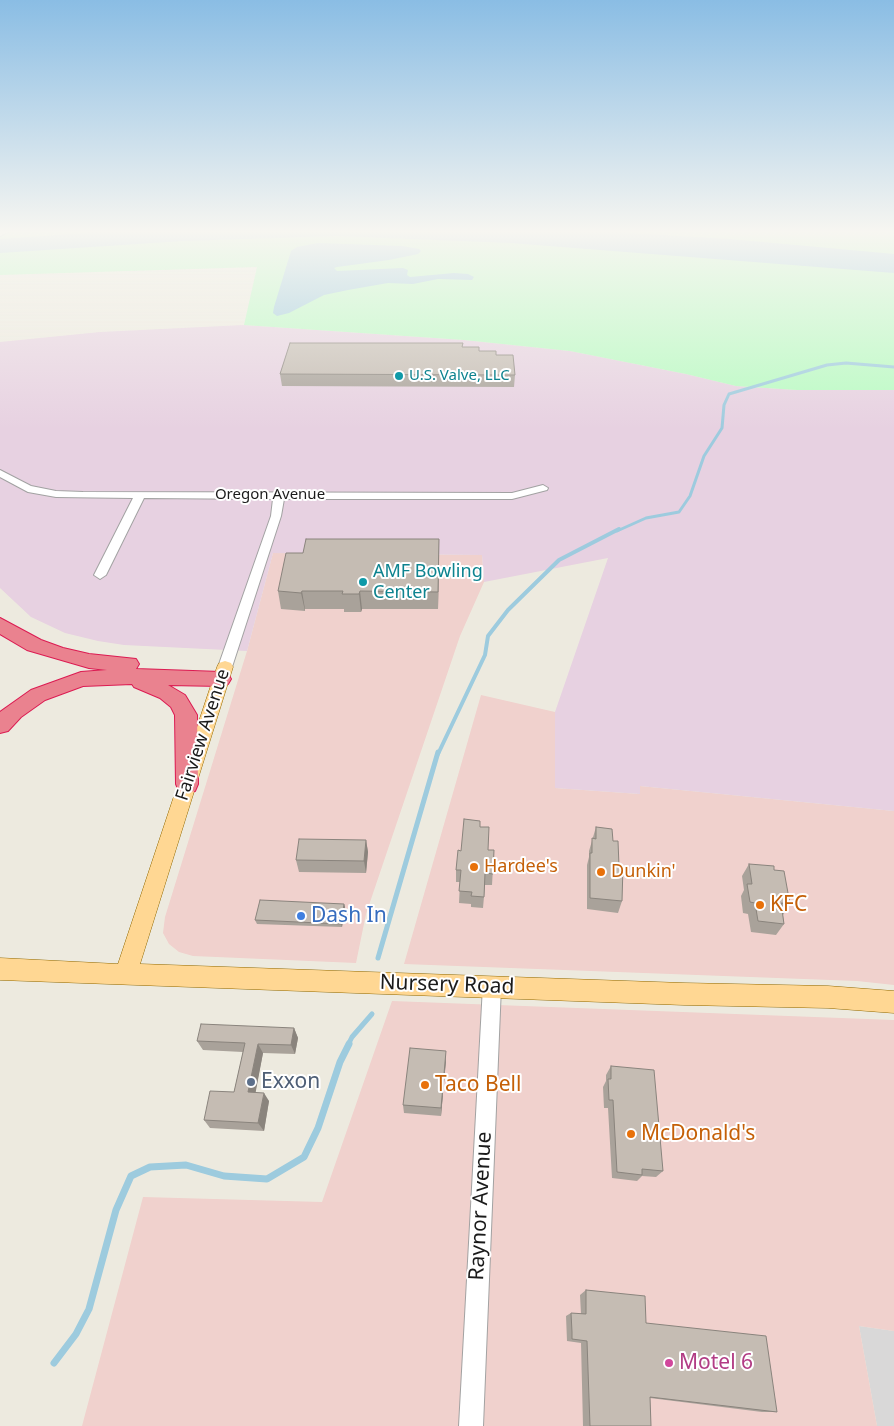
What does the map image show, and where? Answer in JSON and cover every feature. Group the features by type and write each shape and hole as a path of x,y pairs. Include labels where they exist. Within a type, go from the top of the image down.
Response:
{"highway":[{"path":"0,625 34,645 89,661 223,673"},
{"path":"0,725 14,711 38,695 81,679 223,673"},
{"path":"119,676 152,686 178,701 186,715 188,731 187,784"}],"main road":[{"name":"Fairview Avenue","path":"125,975 223,673"},
{"name":"Nursery Road","path":"0,969 715,995 828,996 894,1002"}],"street":[{"name":"Oregon Avenue","path":"0,473 28,489 56,494 512,496 543,488"},
{"path":"100,575 140,495"},
{"name":"Fairview Avenue","path":"223,673 276,516 278,495"},
{"name":"Raynor Avenue","path":"471,1426 492,986"}],"shaded area":[{"path":"244,325 464,340 570,351 736,386 797,390 894,390 894,811 640,786 640,794 555,788 555,712 608,558 484,582 482,555 273,553 247,651 124,645 98,641 65,633 31,617 0,588 0,342 100,332"},
{"path":"273,553 482,555 484,582 460,636 366,914 356,963 193,956 179,952 169,944 163,933 165,917 247,651"},
{"path":"481,695 555,712 555,788 640,794 640,786 894,811 894,985 857,981 404,964"},
{"path":"392,1001 894,1020 894,1331 859,1326 877,1426 82,1426 143,1197 322,1202"},
{"path":"859,1326 894,1331 894,1426 877,1426"}],"green space":[{"path":"250,297 894,297 894,390 797,390 736,386 570,351 464,340 244,325"}],"water":[{"path":"277,297 321,297 289,313 277,316 273,313"}],"building":[{"path":"290,343 463,343 462,347 479,347 479,351 496,351 496,355 513,355 515,375 280,374"},
{"name":"AMF Bowling Center","path":"306,539 439,539 438,592 360,591 359,594 342,594 343,591 302,591 301,593 278,591 286,553 303,553"},
{"name":"Hardee's","path":"464,819 480,821 480,827 489,827 488,850 494,850 493,874 485,873 484,897 471,896 472,892 459,891 461,870 456,870 458,850 461,851"},
{"name":"Dunkin'","path":"596,827 612,829 613,841 618,841 619,866 623,866 622,901 590,898 590,853 592,853 592,838 596,839"},
{"path":"299,839 366,840 364,861 296,860"},
{"path":"749,864 774,866 774,870 784,871 790,904 781,903 784,924 758,921 755,903 750,902 747,884 752,884"},
{"name":"Dash In","path":"260,900 344,904 341,924 255,920"},
{"path":"201,1024 294,1028 291,1045 258,1044 248,1092 264,1093 258,1123 204,1120 210,1091 234,1092 245,1043 197,1041"},
{"name":"Taco Bell","path":"410,1048 446,1051 441,1108 403,1105"},
{"name":"McDonald's","path":"611,1066 654,1070 663,1171 642,1169 642,1175 617,1172 613,1100 609,1100 608,1079 611,1079"},
{"name":"Motel 6","path":"586,1290 645,1296 646,1323 766,1336 777,1412 650,1397 651,1426 590,1426 587,1341 572,1339 571,1313 586,1314"}],"waterway":[{"path":"617,531 646,518 679,512 690,496 704,456 722,428 724,405 729,394 827,365 846,363 894,367"},
{"path":"438,754 485,655 488,636 508,610 559,560 619,529"},
{"path":"378,958 438,752"},
{"path":"348,1045 352,1037 372,1014"},
{"path":"54,1363 76,1334 89,1309 116,1210 131,1176 150,1167 186,1165 224,1176 267,1179 304,1157 318,1128 340,1062 349,1044"}],"place":[{"name":"U.S. Valve, LLC","path":"399,376"},
{"name":"AMF Bowling Center","path":"363,582"},
{"name":"Hardee's","path":"474,867"},
{"name":"Dunkin'","path":"601,872"},
{"name":"KFC","path":"760,905"},
{"name":"Dash In","path":"301,916"},
{"name":"Exxon","path":"251,1082"},
{"name":"Taco Bell","path":"425,1085"},
{"name":"McDonald's","path":"631,1134"},
{"name":"Motel 6","path":"669,1363"}]}
